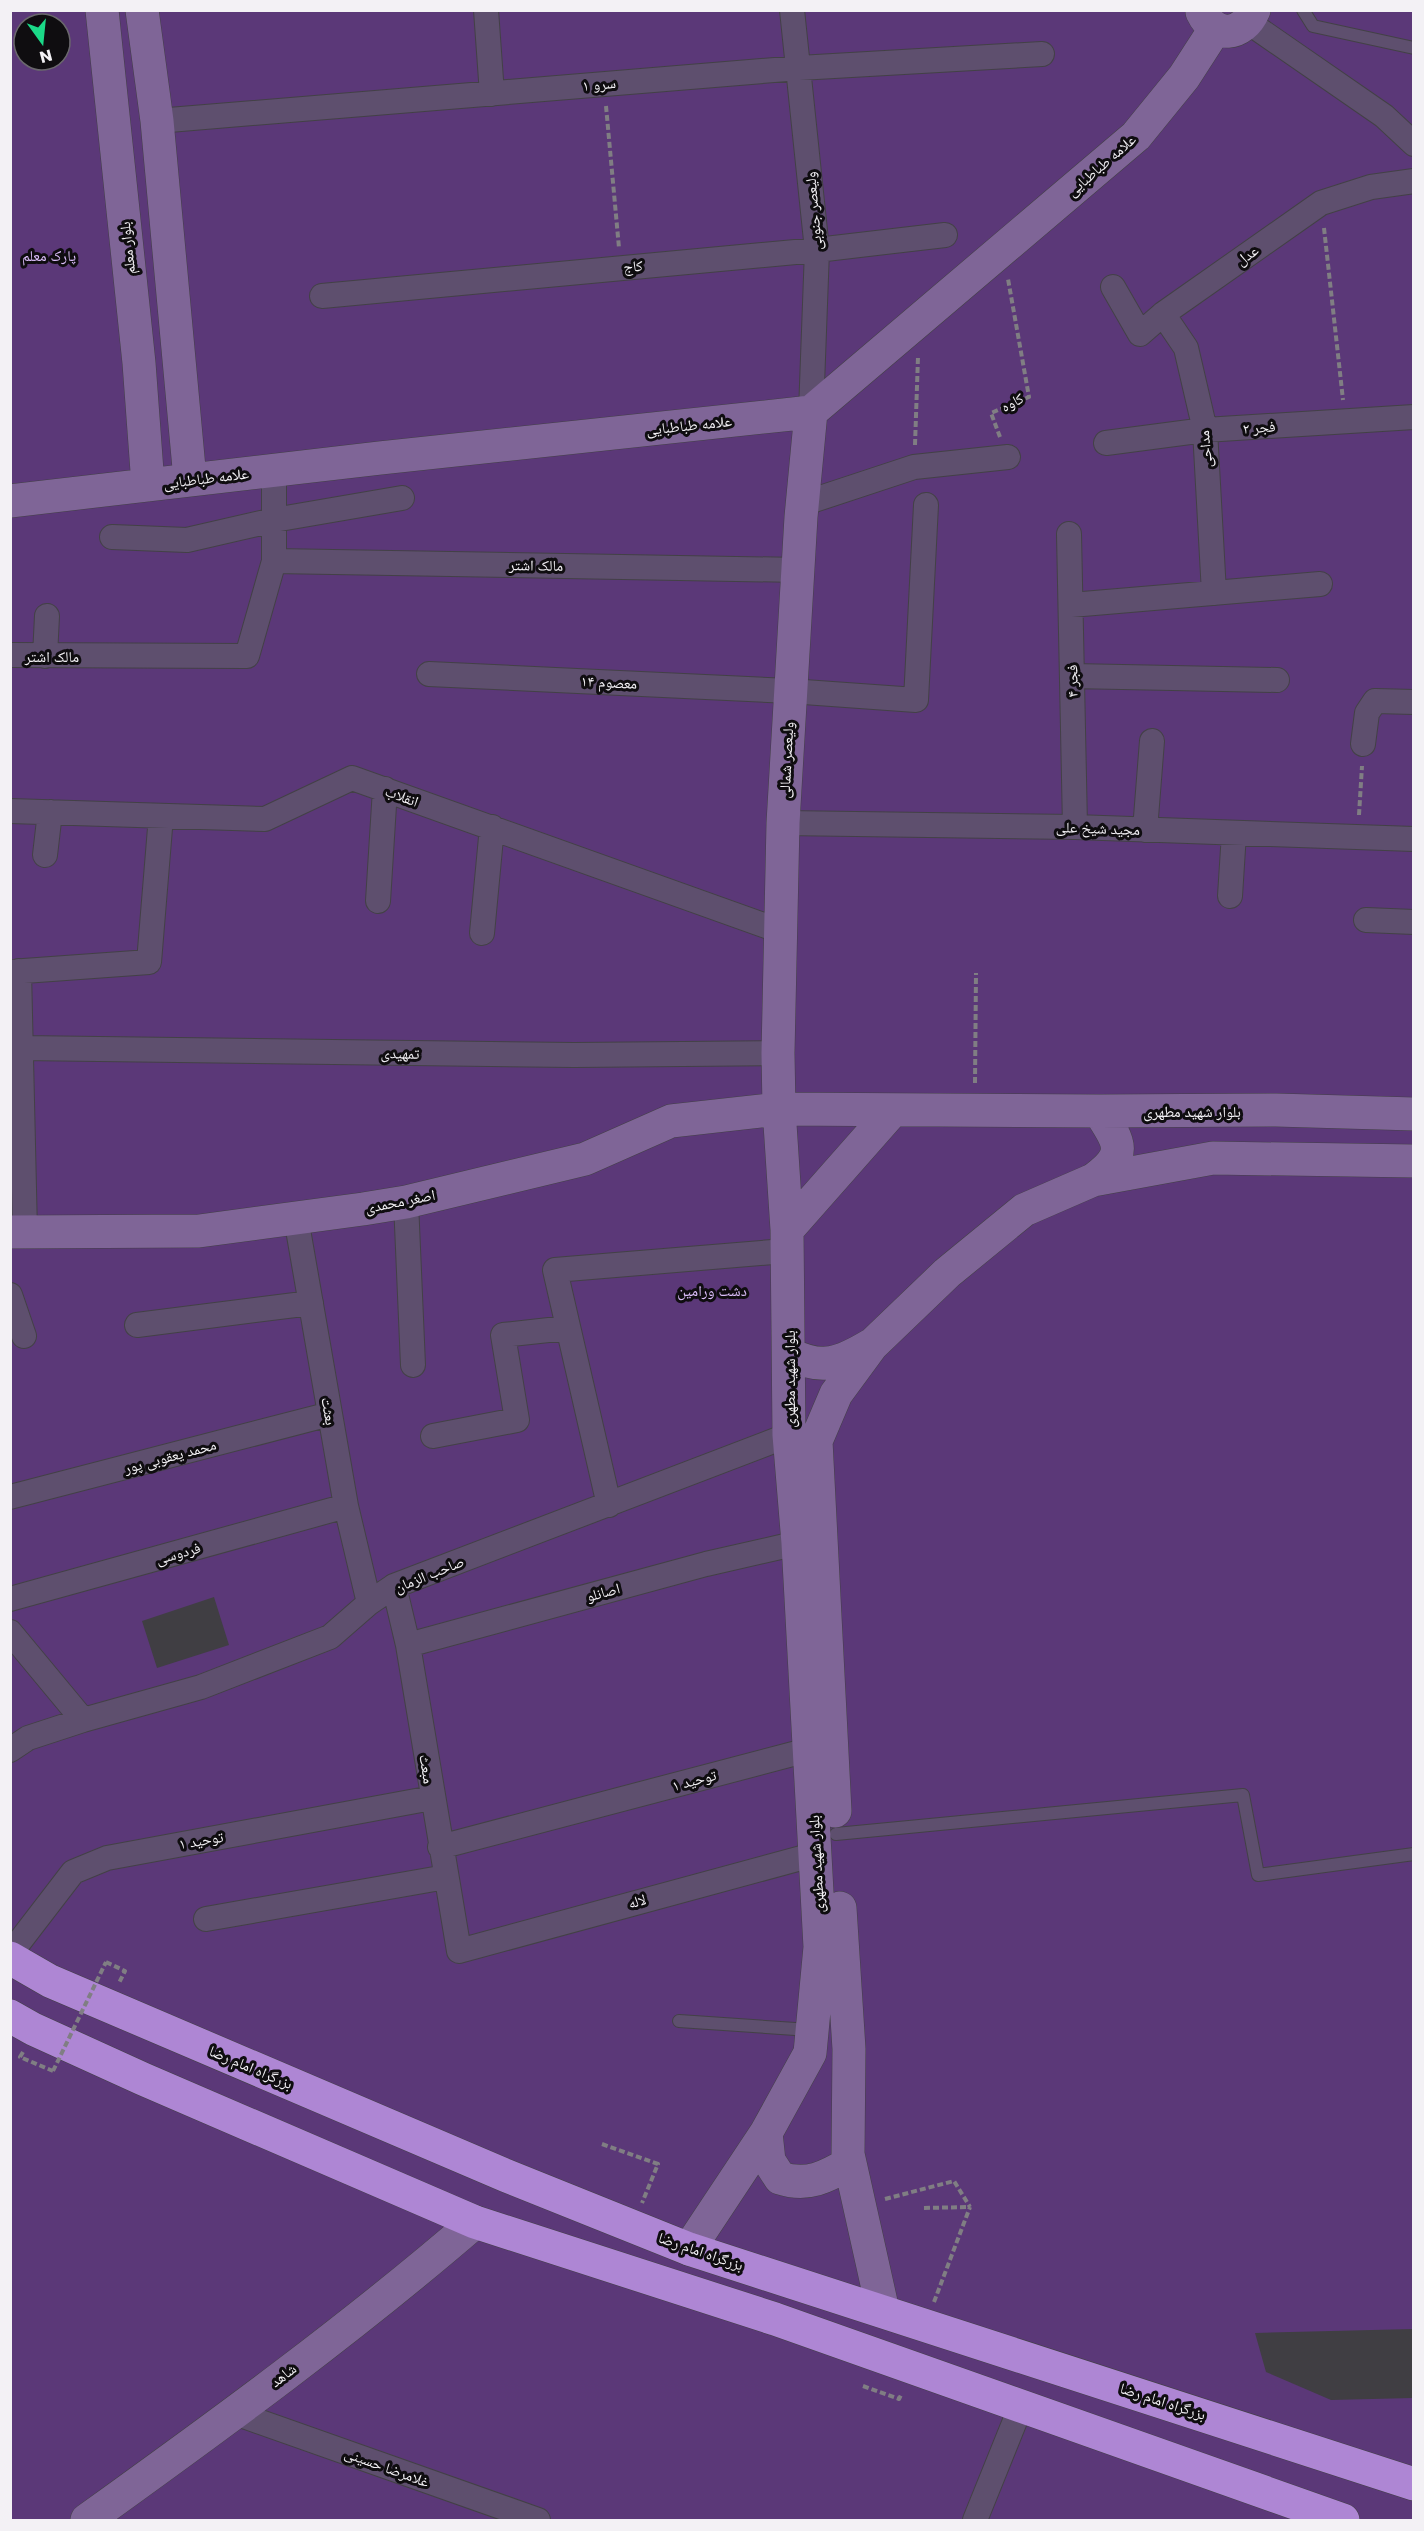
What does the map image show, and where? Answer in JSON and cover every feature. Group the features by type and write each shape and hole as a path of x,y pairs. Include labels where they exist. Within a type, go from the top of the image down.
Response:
{"highway":[{"name":"بزرگراه امام رضا","path":"10,1956 50,1981 496,2172 689,2249 1413,2484"},
{"path":"10,2016 33,2029 143,2079 475,2223 775,2319 1343,2520"}],"main road":[{"name":"بلوار معلم","path":"102,10 139,363 148,485"},
{"path":"142,10 157,121 190,479"},
{"path":"1208,20 1227,31 1239,29 1251,16"},
{"name":"علامه طباطبایی","path":"10,501 190,479 811,412 1136,136 1184,77 1208,20"},
{"path":"114,124 157,121"},
{"name":"ولیعصر شمالی","path":"779,1109 783,823 802,504 811,412"},
{"name":"بلوار شهید مطهری","path":"883,2311 848,2154 849,2049 826,1844 808,1750 798,1543 789,1435 790,1354 779,1109 1276,1110 1413,1114"},
{"name":"اصغر محمدی","path":"18,1232 200,1231 406,1202 585,1159 671,1120 779,1109"},
{"path":"786,1241 892,1111"},
{"path":"1093,1180 1112,1166 1118,1151 1116,1140 1099,1111"},
{"path":"1151,1168 1140,1161 1128,1140 1129,1127 1138,1119 1154,1111"},
{"name":"بلوار شهید مطهری","path":"689,2249 766,2133 810,2053 820,1947 826,1844 816,1442 836,1394 872,1345 947,1273 1024,1210 1093,1180 1151,1168 1238,1156 1413,1161"},
{"path":"790,1354 806,1363 820,1364 850,1358 872,1345"},
{"path":"766,2133 769,2160 773,2170 780,2178 803,2183 822,2179 850,2163"},
{"name":"شاهد","path":"87,2520 235,2413 475,2223"}],"street":[{"path":"486,10 492,94"},
{"name":"ولیعصر جنوبی","path":"792,10 818,250 811,412"},
{"path":"1251,16 1384,116 1413,144"},
{"name":"سرو ۱","path":"157,121 799,68 1042,54"},
{"name":"عدل","path":"1113,287 1140,334 1163,314 1321,203 1371,188 1413,180"},
{"name":"کاج","path":"322,296 818,250 945,235"},
{"name":"مداحی","path":"1163,314 1186,348 1205,430 1214,593"},
{"name":"فجر ۲","path":"1106,443 1205,430 1413,417"},
{"path":"802,504 914,467 1008,457"},
{"name":"مالک اشتر","path":"10,656 247,656 274,561 274,470"},
{"path":"112,537 187,540 274,520 402,498"},
{"name":"۱۴ معصوم","path":"429,674 790,691 916,700 926,505"},
{"name":"فجر ۴","path":"1069,534 1075,827"},
{"name":"مالک اشتر","path":"274,561 799,570"},
{"path":"1071,605 1320,584"},
{"path":"45,656 47,616"},
{"path":"1072,676 1277,680"},
{"path":"1363,744 1367,713 1375,700 1413,702"},
{"path":"1145,830 1152,741"},
{"name":"انقلاب","path":"10,811 265,819 351,778 783,932"},
{"path":"378,901 385,789"},
{"path":"45,855 50,812"},
{"path":"18,1232 21,1048 15,972 149,962 161,816"},
{"name":"مجید شیخ علی","path":"783,823 1075,827 1413,839"},
{"path":"482,933 492,827"},
{"path":"1230,896 1234,833"},
{"path":"1366,920 1413,922"},
{"name":"تمهیدی","path":"21,1048 573,1055 778,1053"},
{"path":"406,1202 413,1365"},
{"name":"بعثت","path":"296,1218 346,1506 369,1603"},
{"path":"609,1505 555,1270 786,1241"},
{"path":"10,1295 24,1335"},
{"path":"137,1325 311,1303"},
{"path":"433,1436 517,1420 502,1335 567,1328"},
{"name":"محمد یعقوبی پور","path":"10,1497 330,1414"},
{"name":"صاحب الزمان","path":"10,1750 28,1738 201,1687 330,1637 369,1603 394,1587 789,1435"},
{"name":"فردوسی","path":"10,1599 346,1506"},
{"name":"اصانلو","path":"408,1645 706,1564 798,1543"},
{"name":"مبعث","path":"394,1587 408,1645 459,1951"},
{"path":"10,1632 83,1720"},
{"name":"توحید ۱","path":"440,1847 808,1750"},
{"name":"توحید ۱","path":"10,1956 73,1872 107,1858 432,1798"},
{"name":"لاله","path":"459,1951 826,1844"},
{"path":"206,1919 446,1877"},
{"path":"975,2520 1021,2406"},
{"name":"غلامرضا حسینی","path":"235,2413 538,2520"}],"lane":[{"path":"1303,10 1313,26 1413,48"},
{"path":"826,1844 1243,1795 1258,1875 1413,1854"},
{"path":"680,2021 813,2030"}],"path":[{"path":"604,84 621,267"},
{"path":"1321,203 1345,421"},
{"name":"کاوه","path":"1003,249 1029,397 991,413 1008,457"},
{"path":"914,467 919,319"},
{"path":"1358,837 1363,744"},
{"path":"975,1109 976,973"},
{"path":"20,2057 53,2071 106,1962 125,1971"},
{"path":"603,2144 658,2164 633,2226"},
{"path":"860,2205 954,2181 970,2207"},
{"path":"924,2208 970,2207"},
{"path":"926,2325 970,2207"},
{"path":"863,2386 899,2399"}],"green space":[{"name":"دشت ورامین","path":"11,11 1413,11 1413,2520 11,2520"}],"building":[{"path":"214,1597 229,1645 157,1668 142,1621"},
{"path":"1413,2329 1413,2398 1331,2400 1266,2372 1255,2333"}],"park label":[{"name":"پارک معلم","path":"49,255"}]}
